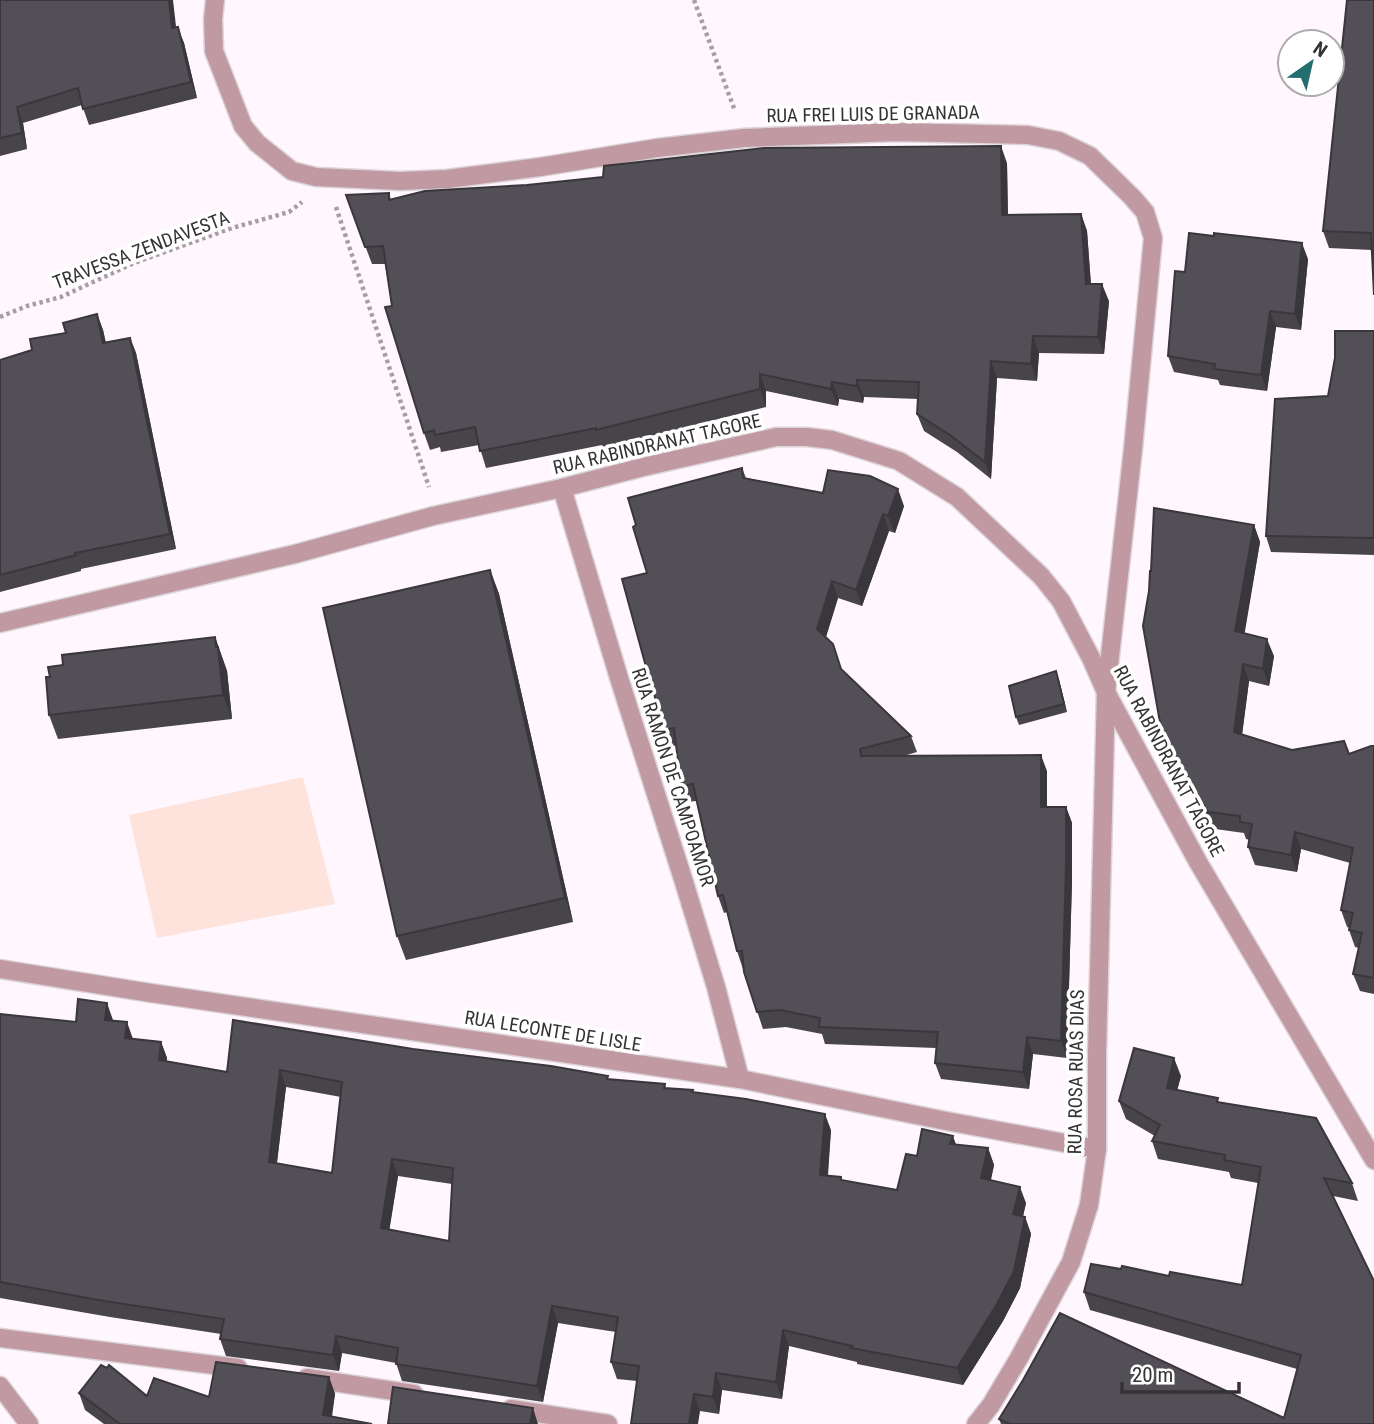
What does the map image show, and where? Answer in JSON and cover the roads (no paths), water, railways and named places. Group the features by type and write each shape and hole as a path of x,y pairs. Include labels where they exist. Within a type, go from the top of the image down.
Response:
{"street":[{"name":"RUA FREI LUIS DE GRANADA","path":"215,0 214,51 243,126 257,144 279,162 292,171 316,177 400,181 447,179 744,138 896,132 1039,136 1059,141 1090,156 1144,212 1153,238 1135,435 1106,692"},
{"name":"RUA RABINDRANAT TAGORE","path":"0,623 295,554 439,515 776,437 807,436 832,440 899,461 957,497 1041,576 1061,601 1106,692 1198,862 1374,1160"},
{"name":"RUA RAMON DE CAMPOAMOR","path":"562,488 716,986 740,1079"},
{"name":"RUA ROSA RUAS DIAS","path":"976,1424 1019,1359 1071,1262 1089,1205 1097,1149 1106,692"},
{"name":"RUA LECONTE DE LISLE","path":"0,969 740,1079 1097,1149"},
{"path":"0,1338 248,1370"},
{"path":"288,1375 435,1398"},
{"path":"0,1386 29,1424"},
{"path":"489,1406 608,1424"}]}
